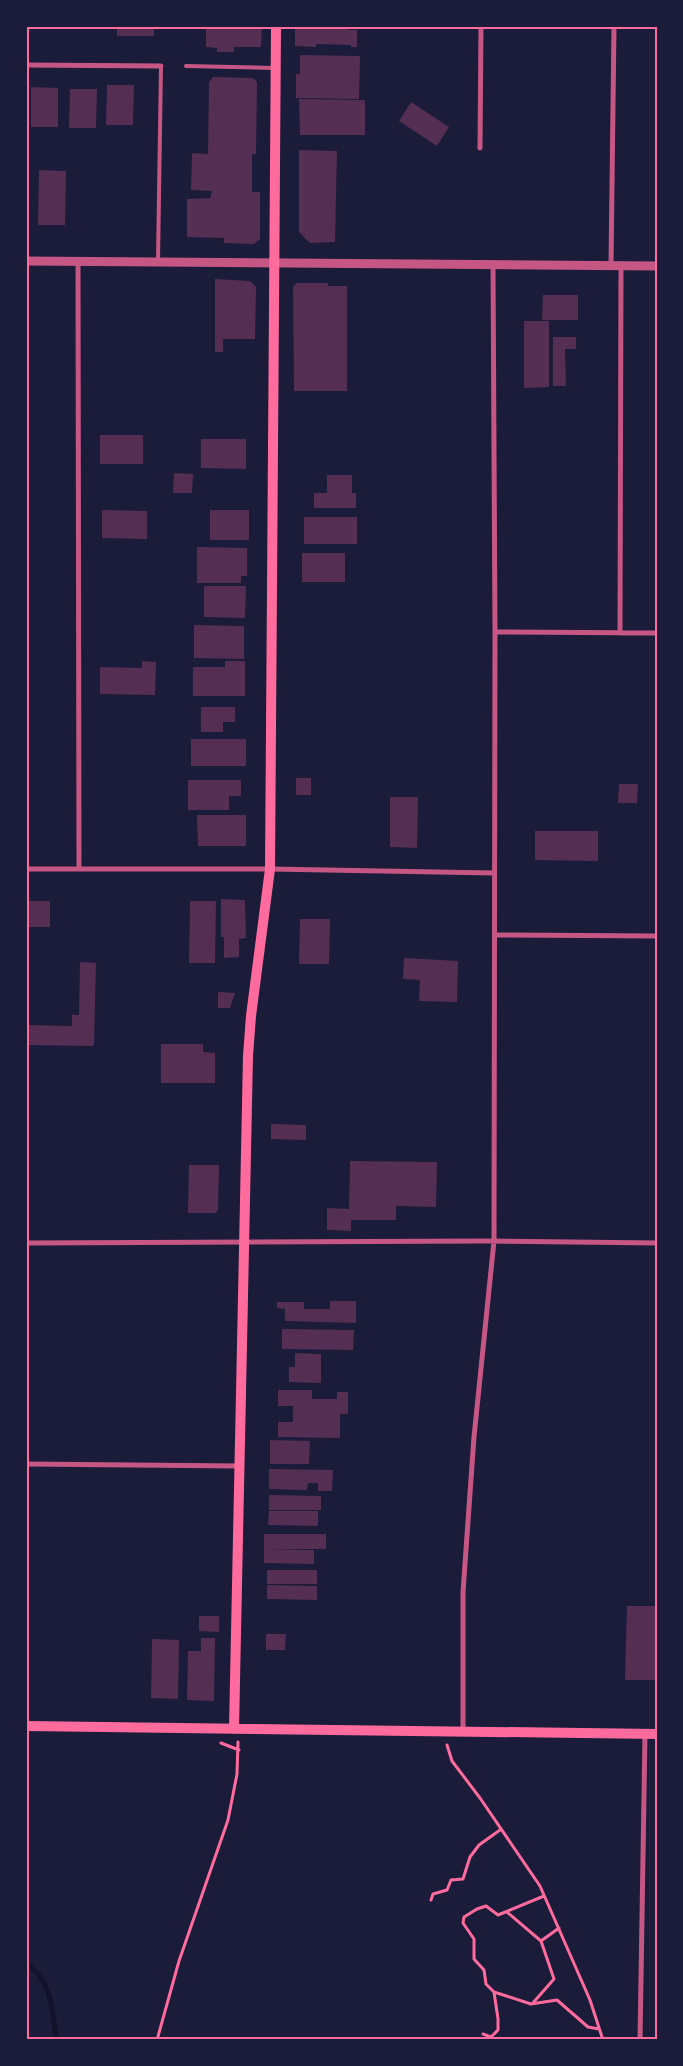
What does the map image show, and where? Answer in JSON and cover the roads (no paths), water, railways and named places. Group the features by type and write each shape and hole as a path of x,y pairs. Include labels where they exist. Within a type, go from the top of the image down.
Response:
{"main road":[{"path":"235,1729 250,1016 270,869 276,26"},
{"path":"26,1726 657,1734"}],"street":[{"path":"480,148 482,26"},
{"path":"611,266 614,26"},
{"path":"26,65 161,66"},
{"path":"26,261 657,266"},
{"path":"78,261 79,868"},
{"path":"463,1731 464,1592 474,1437 494,1241 493,873 495,632 493,264"},
{"path":"620,633 622,266"},
{"path":"495,632 657,633"},
{"path":"26,869 270,869 493,873"},
{"path":"494,935 657,936"},
{"path":"26,1243 657,1242"},
{"path":"26,1464 240,1466"},
{"path":"640,2040 646,1734"}],"lane":[{"path":"158,263 161,66"},
{"path":"186,66 275,68"}],"waterway":[{"path":"26,1963 41,1978 50,1997 56,2040"}]}
